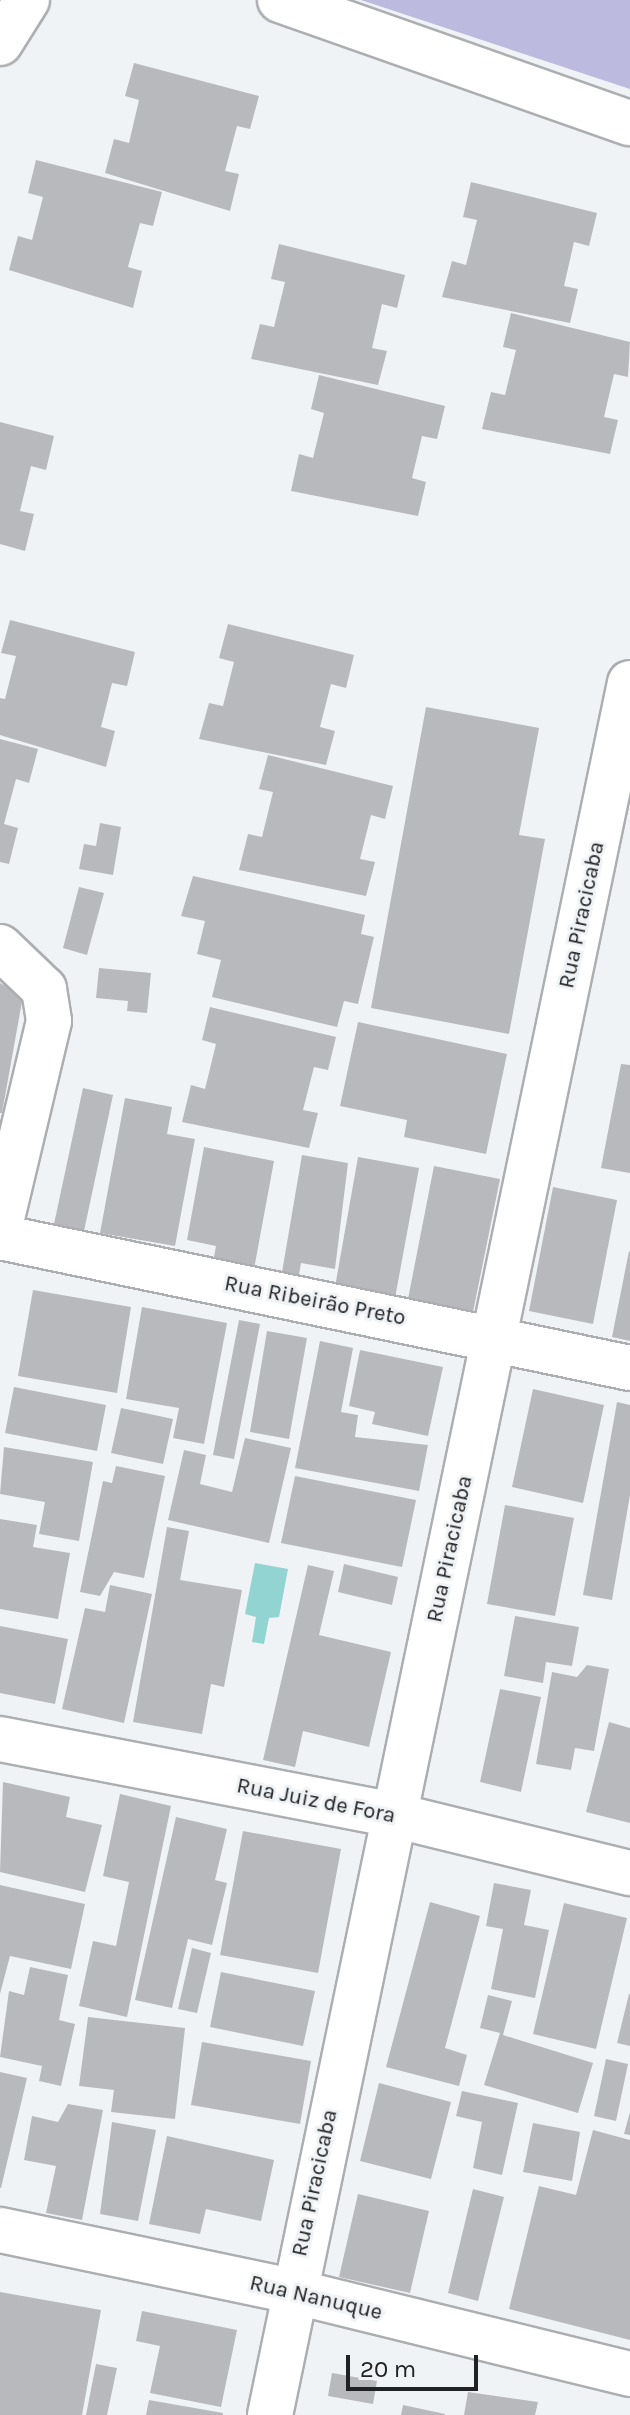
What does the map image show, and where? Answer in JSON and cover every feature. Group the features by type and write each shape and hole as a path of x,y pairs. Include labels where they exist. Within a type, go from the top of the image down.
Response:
{"street":[{"path":"0,43 27,0"},
{"path":"280,0 630,123"},
{"name":"Rua Piracicaba","path":"270,2415 292,2291 630,683"},
{"path":"0,947 44,989 49,1021 44,1055 0,1227"},
{"name":"Rua Ribeirão Preto","path":"0,1237 630,1368"},
{"name":"Rua Juiz de Fora","path":"0,1739 393,1815 630,1873"},
{"name":"Rua Nanuque","path":"0,2230 292,2291 630,2374"}],"shaded area":[{"path":"361,0 630,0 630,89"},
{"path":"255,1563 288,1569 279,1617 269,1618 264,1644 252,1642 256,1617 245,1614"}],"building":[{"path":"134,63 259,96 250,129 237,126 225,171 239,174 230,211 105,173 114,139 129,143 139,100 125,96"},
{"path":"36,160 162,192 153,226 140,223 128,267 142,271 133,308 9,270 18,236 32,240 43,197 28,193"},
{"path":"471,182 597,213 589,246 574,242 564,286 578,289 570,323 442,297 452,261 466,265 477,220 463,217"},
{"path":"279,244 405,275 397,308 382,304 372,348 387,351 378,385 251,359 260,324 274,327 285,282 271,279"},
{"path":"511,313 630,342 628,377 614,374 604,417 618,420 610,454 482,429 491,392 505,395 516,350 503,347"},
{"path":"319,375 445,406 437,439 422,436 412,478 426,482 418,516 291,491 299,454 313,458 324,413 311,409"},
{"path":"0,422 54,436 46,470 31,466 20,511 34,514 25,551 0,544"},
{"path":"10,620 135,652 127,686 112,683 101,727 115,731 106,767 0,735 0,698 5,699 16,656 1,653"},
{"path":"228,624 354,655 346,688 331,684 320,727 335,731 326,765 199,739 209,703 223,706 234,662 219,658"},
{"path":"426,707 539,728 519,835 545,839 509,1034 371,1008"},
{"path":"0,739 38,749 29,783 16,779 4,824 18,828 9,864 0,862"},
{"path":"268,755 393,786 385,819 371,815 360,859 375,862 366,896 239,870 248,834 262,837 273,792 259,789"},
{"path":"100,823 121,827 113,875 79,869 84,844 96,846"},
{"path":"193,876 365,915 361,934 374,937 358,1004 344,1001 337,1027 212,997 221,960 197,954 205,921 181,916"},
{"path":"79,887 104,893 87,955 63,948"},
{"path":"99,968 151,973 147,1013 127,1011 128,1001 96,998"},
{"path":"0,983 23,996 2,1113 0,1113"},
{"path":"210,1007 336,1037 328,1070 314,1067 303,1110 318,1113 309,1148 182,1122 191,1085 205,1089 216,1044 202,1040"},
{"path":"358,1022 507,1054 486,1154 404,1137 407,1120 340,1106"},
{"path":"621,1064 630,1065 630,1173 601,1168"},
{"path":"83,1088 113,1095 84,1231 54,1224"},
{"path":"125,1098 172,1107 167,1134 195,1139 175,1246 100,1233"},
{"path":"204,1147 274,1161 254,1269 213,1262 216,1246 187,1240"},
{"path":"302,1155 348,1163 335,1269 301,1263 299,1275 282,1272"},
{"path":"358,1157 419,1168 395,1298 335,1287"},
{"path":"434,1166 500,1179 473,1312 408,1299"},
{"path":"553,1187 617,1200 593,1324 529,1311"},
{"path":"630,1252 630,1341 612,1337"},
{"path":"33,1290 131,1307 117,1393 18,1376"},
{"path":"142,1307 227,1323 204,1444 173,1438 179,1408 126,1399"},
{"path":"239,1320 260,1324 234,1459 213,1455"},
{"path":"267,1331 307,1338 289,1439 250,1432"},
{"path":"320,1341 353,1348 341,1412 358,1415 355,1437 428,1445 419,1491 295,1468"},
{"path":"360,1350 443,1367 428,1436 372,1424 375,1412 349,1406"},
{"path":"14,1387 106,1405 97,1451 5,1433"},
{"path":"533,1389 604,1405 583,1503 512,1487"},
{"path":"617,1402 630,1405 630,1495 612,1600 583,1595"},
{"path":"121,1408 173,1419 163,1464 111,1453"},
{"path":"245,1438 291,1448 269,1543 168,1520 184,1450 206,1455 200,1484 232,1492"},
{"path":"4,1447 93,1462 79,1541 39,1534 45,1502 0,1494"},
{"path":"116,1466 165,1476 144,1578 114,1572 100,1596 80,1592 103,1481 112,1483"},
{"path":"295,1476 416,1500 402,1567 281,1543"},
{"path":"505,1505 574,1518 555,1616 487,1604"},
{"path":"0,1519 37,1525 33,1547 70,1553 58,1619 0,1609"},
{"path":"167,1527 189,1531 180,1580 242,1590 224,1687 211,1684 202,1734 133,1722"},
{"path":"344,1564 398,1577 392,1605 338,1592"},
{"path":"308,1565 334,1571 319,1635 391,1652 369,1747 303,1731 295,1767 263,1760"},
{"path":"110,1585 152,1594 124,1723 62,1709 85,1608 105,1612"},
{"path":"515,1616 579,1627 572,1666 546,1662 543,1683 504,1676"},
{"path":"0,1626 68,1639 55,1704 0,1693"},
{"path":"587,1665 609,1669 594,1751 575,1748 571,1770 536,1764 552,1672 577,1677"},
{"path":"500,1689 541,1697 521,1792 480,1782"},
{"path":"609,1722 630,1728 630,1823 586,1812"},
{"path":"3,1782 70,1797 66,1817 102,1825 85,1892 0,1872"},
{"path":"120,1794 171,1806 127,2017 79,2006 93,1941 116,1946 129,1882 103,1876"},
{"path":"176,1817 227,1829 215,1880 227,1883 212,1945 188,1939 172,2008 135,2000"},
{"path":"243,1831 341,1849 318,1973 220,1955"},
{"path":"494,1883 531,1890 524,1925 549,1930 535,1998 491,1989 503,1929 486,1926"},
{"path":"0,1885 85,1904 71,1969 10,1956 0,1994"},
{"path":"430,1902 480,1916 445,2048 467,2055 459,2086 386,2067"},
{"path":"564,1903 627,1918 596,2049 533,2034"},
{"path":"192,1948 211,1953 197,2013 178,2009"},
{"path":"30,1967 68,1975 59,2020 75,2024 61,2086 39,2081 42,2066 0,2057 9,1991 24,1995"},
{"path":"221,1972 315,1991 303,2046 210,2027"},
{"path":"630,1994 630,2046 617,2043"},
{"path":"488,1995 512,2001 503,2035 593,2063 578,2113 484,2085 500,2033 480,2028"},
{"path":"88,2017 185,2028 175,2119 111,2112 114,2090 79,2086"},
{"path":"202,2042 311,2061 300,2124 191,2105"},
{"path":"606,2059 628,2064 616,2121 594,2116"},
{"path":"0,2072 27,2078 1,2188 0,2188"},
{"path":"379,2083 451,2102 431,2179 360,2161"},
{"path":"462,2091 518,2103 502,2175 473,2168 482,2122 456,2116"},
{"path":"68,2104 103,2110 82,2220 46,2213 56,2166 24,2160 32,2116 58,2122"},
{"path":"630,2112 630,2135 624,2134"},
{"path":"112,2122 156,2130 138,2221 100,2214"},
{"path":"533,2123 580,2132 572,2181 523,2172"},
{"path":"593,2130 630,2140 630,2340 509,2309 539,2186 576,2195"},
{"path":"167,2136 274,2160 261,2221 206,2209 200,2234 149,2224"},
{"path":"473,2189 504,2197 478,2301 448,2293"},
{"path":"358,2194 429,2211 410,2293 339,2277"},
{"path":"0,2292 101,2310 82,2415 0,2415"},
{"path":"142,2311 237,2330 221,2407 150,2393 160,2346 136,2341"},
{"path":"96,2364 117,2368 107,2415 86,2415"},
{"path":"332,2373 377,2381 373,2404 328,2396"},
{"path":"468,2392 538,2402 535,2415 464,2415"},
{"path":"149,2400 223,2413 223,2415 146,2415"},
{"path":"403,2405 445,2414 445,2415 401,2415"}]}
